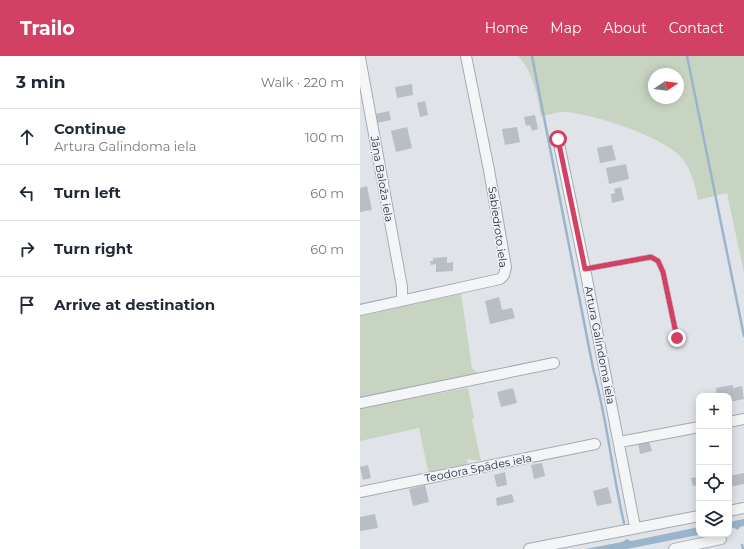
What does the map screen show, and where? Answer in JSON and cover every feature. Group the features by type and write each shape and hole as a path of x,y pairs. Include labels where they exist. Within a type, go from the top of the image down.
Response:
{"street":[{"name":"Sabiedroto iela","path":"360,310 500,280 504,275 506,267 499,225 466,56"},
{"name":"Jāņa Baloža iela","path":"360,58 402,287 402,301"},
{"name":"Artura Galindoma iela","path":"558,139 620,442 635,527"},
{"path":"360,403 554,363"},
{"path":"732,421 744,419"},
{"path":"620,442 696,428"},
{"name":"Teodora Spādes iela","path":"360,492 595,444"},
{"path":"732,510 744,508"},
{"path":"528,549 635,527 696,517"},
{"path":"674,549 721,539"}],"lane":[{"path":"585,269 651,257 658,261 663,272 677,338"}],"green space":[{"path":"518,56 744,56 744,273 727,193 698,200 692,176 687,165 679,155 670,148 641,133 624,126 574,113 559,112 541,116 534,84 528,69"},
{"path":"461,293 472,368 480,374 360,401 360,315"},
{"path":"468,388 474,418 472,420 481,461 467,459 468,467 429,475 419,428 360,441 360,407"}],"water":[{"path":"744,519 744,526 740,527 738,530 732,528 732,521"},
{"path":"696,528 696,535 627,549 585,549 622,542 627,539 631,541"}],"building":[{"path":"412,84 413,95 397,98 395,87"},
{"path":"425,101 428,115 420,117 417,103"},
{"path":"389,111 391,120 377,123 375,114"},
{"path":"535,115 538,129 532,131 530,125 526,126 524,117"},
{"path":"407,127 412,148 396,152 391,131"},
{"path":"517,127 520,142 505,145 502,129"},
{"path":"612,145 616,160 600,163 597,148"},
{"path":"626,164 629,179 609,184 606,168"},
{"path":"367,186 372,210 360,212 360,188"},
{"path":"621,187 624,200 612,203 611,194 615,193 614,189"},
{"path":"447,257 447,263 453,262 453,271 436,272 436,264 431,265 430,261 433,261 433,258"},
{"path":"499,297 502,310 512,308 515,318 490,324 485,301"},
{"path":"733,385 733,388 742,386 744,399 732,401 732,393 717,393 716,388"},
{"path":"513,388 517,403 501,407 497,392"},
{"path":"649,441 652,451 640,454 638,443"},
{"path":"542,463 545,476 534,479 531,465"},
{"path":"368,465 371,478 363,480 360,467"},
{"path":"505,472 507,485 497,487 494,475"},
{"path":"744,473 744,484 732,486 732,475"},
{"path":"696,477 696,486 693,486 691,478"},
{"path":"425,485 429,502 413,506 409,489"},
{"path":"608,487 612,503 597,506 593,491"},
{"path":"512,494 514,502 497,506 496,498"},
{"path":"375,514 378,528 360,531 360,517"}],"waterway":[{"path":"532,56 624,523"},
{"path":"687,56 744,336"},
{"path":"742,545 743,549"}],"route":[{"path":"558,139 585,269 651,257 658,261 663,272 677,338"}]}
